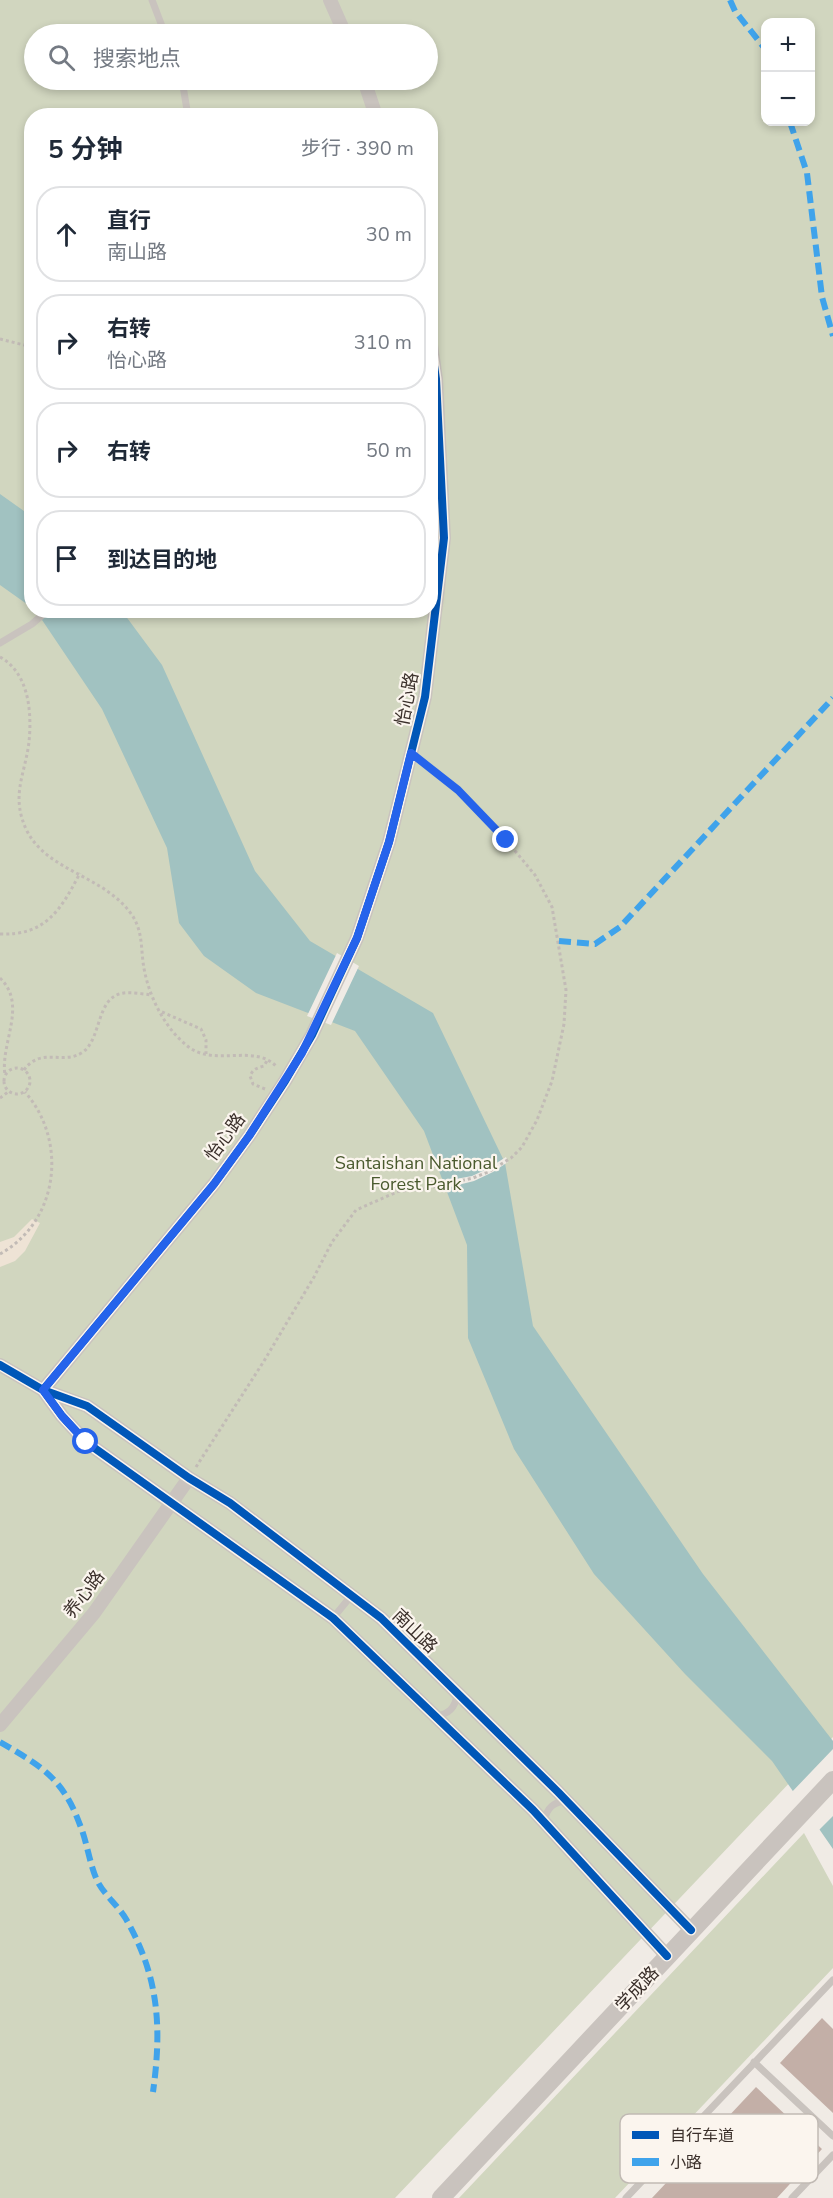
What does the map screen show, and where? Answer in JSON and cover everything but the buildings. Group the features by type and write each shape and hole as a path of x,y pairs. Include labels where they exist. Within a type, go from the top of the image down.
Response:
{"street":[{"path":"330,0 341,24"},
{"path":"367,90 373,108"},
{"name":"怡心路","path":"438,419 444,538 438,588"},
{"name":"怡心路","path":"43,1390 214,1184 249,1136 312,1035 357,938 389,842 425,697 434,618"},
{"name":"南山路","path":"0,1365 43,1390 87,1406 189,1478 230,1503 381,1618 566,1800 691,1930"},
{"name":"南山路","path":"43,1390 62,1416 86,1442 333,1618 543,1821 667,1956"},
{"name":"养心路","path":"0,1725 94,1613 189,1478"},
{"name":"学成路","path":"441,2198 833,1780"}],"lane":[{"path":"152,0 161,24"},
{"path":"184,90 187,108"},
{"path":"0,643 39,618"},
{"path":"333,1618 351,1596"},
{"path":"436,1716 447,1714 456,1704 458,1693"},
{"path":"543,1821 547,1810 555,1802 566,1800"},
{"path":"705,2114 833,1980"},
{"path":"754,2062 810,2114"},
{"path":"818,2122 833,2136"},
{"path":"818,2171 833,2155"},
{"path":"626,2198 640,2183"},
{"path":"792,2198 806,2183"}],"path":[{"path":"0,339 24,345"},
{"path":"0,657 16,669 27,695 28,743 19,783 19,803 28,831 48,856 106,888 118,899 138,925 144,970 152,995 176,1033 191,1048 232,1057 257,1055 276,1065 279,1074"},
{"path":"189,1478 264,1361 332,1242 356,1210 399,1191 452,1184 488,1172 511,1158 522,1147 537,1120 552,1081 564,1024 566,990 552,907 535,875 506,840 458,790 411,753"},
{"path":"0,934 26,933 51,919 69,895 80,873"},
{"path":"0,978 8,989 13,1008 3,1064 4,1084 8,1092 16,1095 25,1092 30,1081 24,1070"},
{"path":"24,1070 33,1060 40,1057 72,1057 87,1048 93,1041 104,1009 115,995 125,992 152,995"},
{"path":"160,1011 201,1029 206,1040 206,1053"},
{"path":"268,1059 264,1066 252,1071 250,1080 261,1088 272,1088"},
{"path":"5,1075 11,1069 24,1070"},
{"path":"0,1098 8,1092"},
{"path":"0,1254 21,1238 33,1224 42,1210 52,1179 53,1163 46,1126 40,1112 25,1092"}],"green space":[{"name":"Santaishan National Forest Park","path":"0,0 833,0 833,1737 395,2198 0,2198"},
{"path":"804,1833 833,1886 833,1968 695,2114 620,2114 620,2183 629,2183 615,2198 459,2198"}],"shaded area":[{"path":"32,1219 40,1223 25,1251 15,1261 0,1267 0,1242 14,1237"}],"water":[{"path":"0,494 24,511 24,602 0,585"},
{"path":"41,618 127,618 162,665 255,871 310,941 433,1013 505,1163 533,1326 703,1574 833,1741 833,1849 772,1761 685,1674 594,1574 514,1449 468,1338 467,1245 424,1131 355,1031 256,993 204,956 179,923 167,848 102,709"}],"pier":[{"path":"337,953 359,966 331,1025 307,1016"},
{"path":"506,1157 508,1162 493,1172 474,1181 442,1189 440,1182 472,1176"},
{"path":"833,1749 833,1816 817,1832 790,1794"}],"marked path":[{"path":"730,0 735,11 761,44"},
{"path":"791,126 807,173 822,297 833,336"},
{"path":"559,941 595,944 620,927 833,698"},
{"path":"0,1742 39,1766 58,1784 73,1809 99,1883 126,1919 137,1940 145,1961 155,2003 157,2046 153,2092"}],"cycle path":[{"path":"438,419 444,538 438,588"},
{"path":"0,1365 43,1390 214,1184 249,1136 312,1035 357,938 389,842 425,697 434,618"},
{"path":"667,1956 533,1810 333,1618 86,1442 62,1416 43,1390 87,1406 189,1478 230,1503 381,1618 558,1792 691,1930"}],"route":[{"path":"86,1442 62,1416 43,1390 214,1184 249,1136 302,1053 357,938 389,842 411,753 458,790 506,840"}]}
